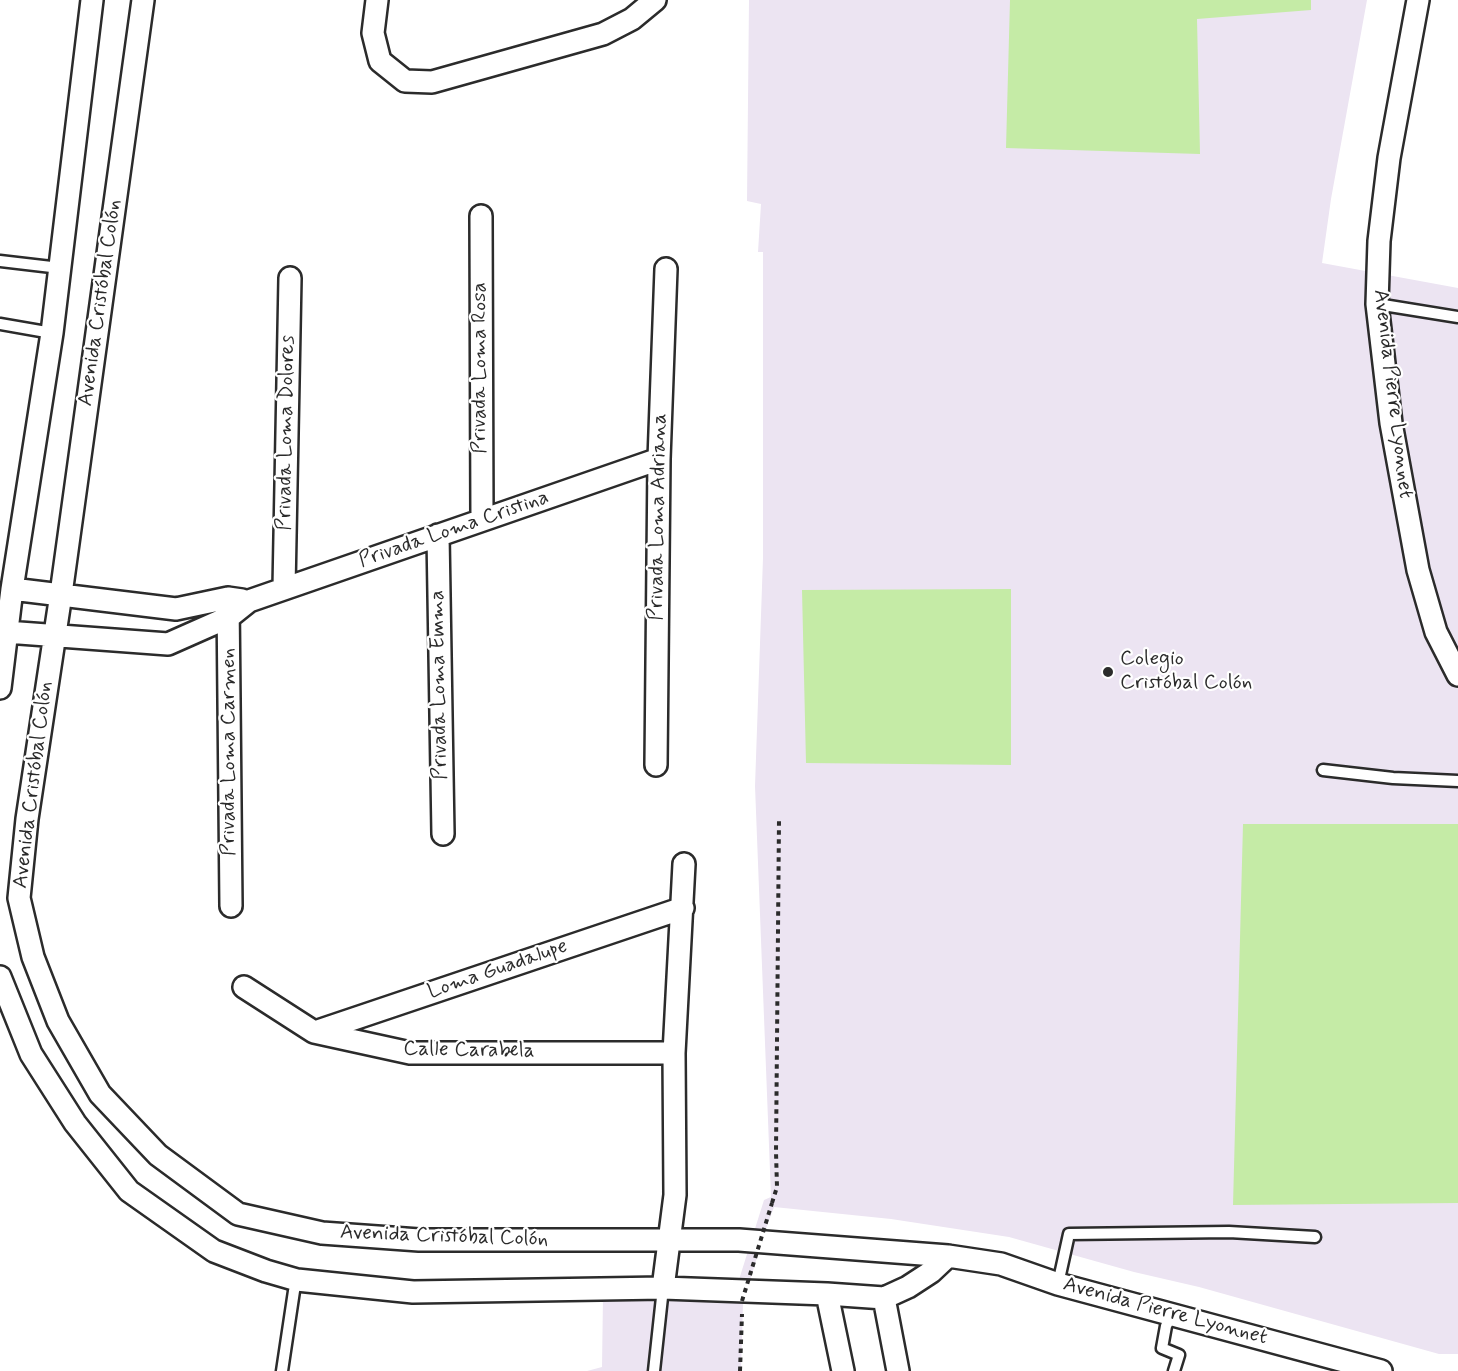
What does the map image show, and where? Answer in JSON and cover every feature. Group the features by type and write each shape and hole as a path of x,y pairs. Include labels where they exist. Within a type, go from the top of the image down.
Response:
{"street":[{"path":"0,688 12,589 52,333 92,0"},
{"name":"Avenida Cristóbal Colón","path":"142,0 61,594 27,819 19,898 33,957 58,1021 100,1094 158,1155 238,1214 322,1233 419,1240 739,1240 948,1256"},
{"path":"376,0 373,33 380,60 405,81 423,82 432,82 603,34 632,19 656,0"},
{"name":"Avenida Pierre Lyonnet","path":"1418,0 1389,158 1379,241 1377,304 1391,423 1418,570 1436,632 1458,675"},
{"name":"Privada Loma Rosa","path":"481,216 482,520"},
{"name":"Privada Loma Adriana","path":"656,765 659,459 666,269"},
{"name":"Privada Loma Dolores","path":"284,588 290,278"},
{"name":"Privada Loma Cristina","path":"6,632 168,644 235,605 659,459"},
{"name":"Privada Loma Emma","path":"438,535 443,834"},
{"name":"Privada Loma Cristina","path":"12,589 176,609 235,605"},
{"name":"Privada Loma Carmen","path":"231,906 235,605"},
{"path":"663,1288 675,1195 674,1053 684,864"},
{"name":"Loma Guadalupe","path":"314,1032 683,908"},
{"path":"0,977 31,1054 75,1124 129,1191 213,1251 266,1271 297,1280 413,1292 663,1288 884,1298 908,1287 931,1272 948,1256"},
{"name":"Calle Carabela","path":"244,987 314,1032 410,1053 674,1053"},
{"name":"Avenida Pierre Lyonnet","path":"948,1256 1001,1264 1058,1284 1381,1371"},
{"path":"827,1294 843,1371"},
{"path":"884,1298 898,1371"}],"lane":[{"path":"0,261 60,268"},
{"path":"1377,304 1458,317"},
{"path":"0,324 52,333"},
{"path":"1323,770 1458,782"},
{"path":"1058,1284 1069,1234 1229,1232 1315,1237"},
{"path":"282,1371 297,1280"},
{"path":"654,1371 663,1288"},
{"path":"1172,1314 1166,1326 1162,1348 1179,1355 1174,1371"}],"path":[{"path":"742,1301 777,1187 779,820"},
{"path":"740,1371 742,1313"}],"shaded area":[{"name":"Colegio Cristóbal Colón","path":"749,0 1367,0 1331,199 1322,263 1458,288 1458,1354 1439,1354 1009,1237 891,1219 774,1207 743,1304 741,1371 587,1371 602,1367 603,1296 737,1286 764,1200 771,1197 755,786 763,558 763,252 758,252 761,204 747,201"}],"green space":[{"path":"1010,0 1311,0 1311,10 1197,19 1200,154 1006,148"},
{"path":"1011,589 1011,765 806,763 802,590"},
{"path":"1243,824 1458,824 1458,1203 1233,1205"}],"place":[{"name":"Colegio Cristóbal Colón","path":"1108,672"}]}
